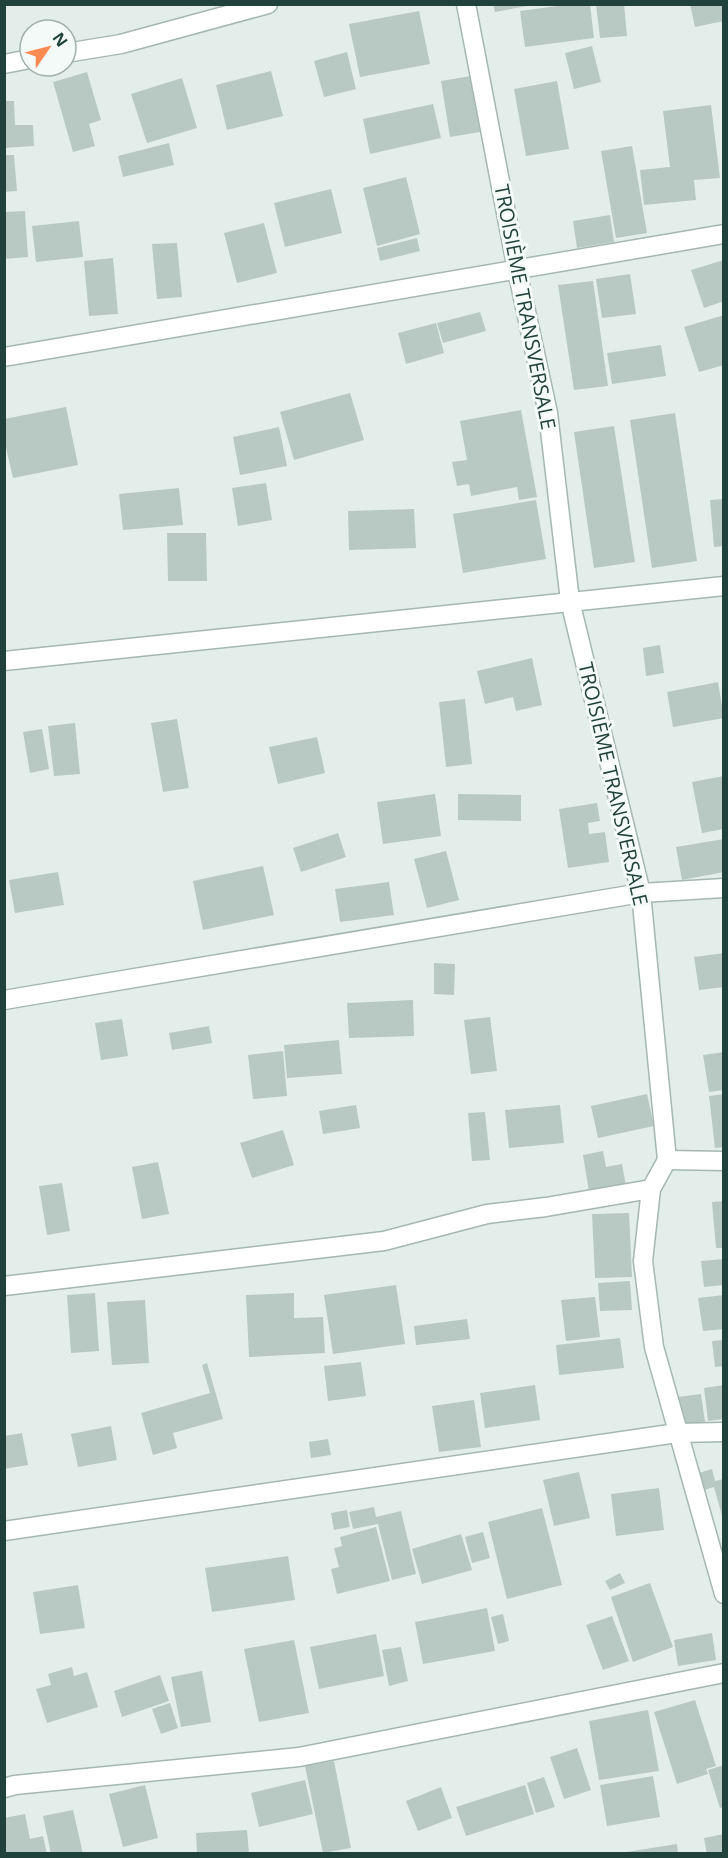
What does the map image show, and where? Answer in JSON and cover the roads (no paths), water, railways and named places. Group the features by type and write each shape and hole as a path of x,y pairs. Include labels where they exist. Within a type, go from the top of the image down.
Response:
{"street":[{"path":"78,51 121,44 268,4"},
{"name":"TROISIÈME TRANSVERSALE","path":"466,4 517,270 548,413 570,601 642,893 667,1160"},
{"path":"4,357 723,234"},
{"path":"4,661 723,586"},
{"path":"4,1000 642,893 723,888"},
{"path":"723,1161 667,1160 651,1189 643,1261 654,1347 723,1594"},
{"path":"4,1286 384,1241 487,1214 546,1207 651,1189"},
{"path":"4,1531 677,1433 723,1432"},
{"path":"4,1788 15,1785 298,1757 723,1673"}]}
